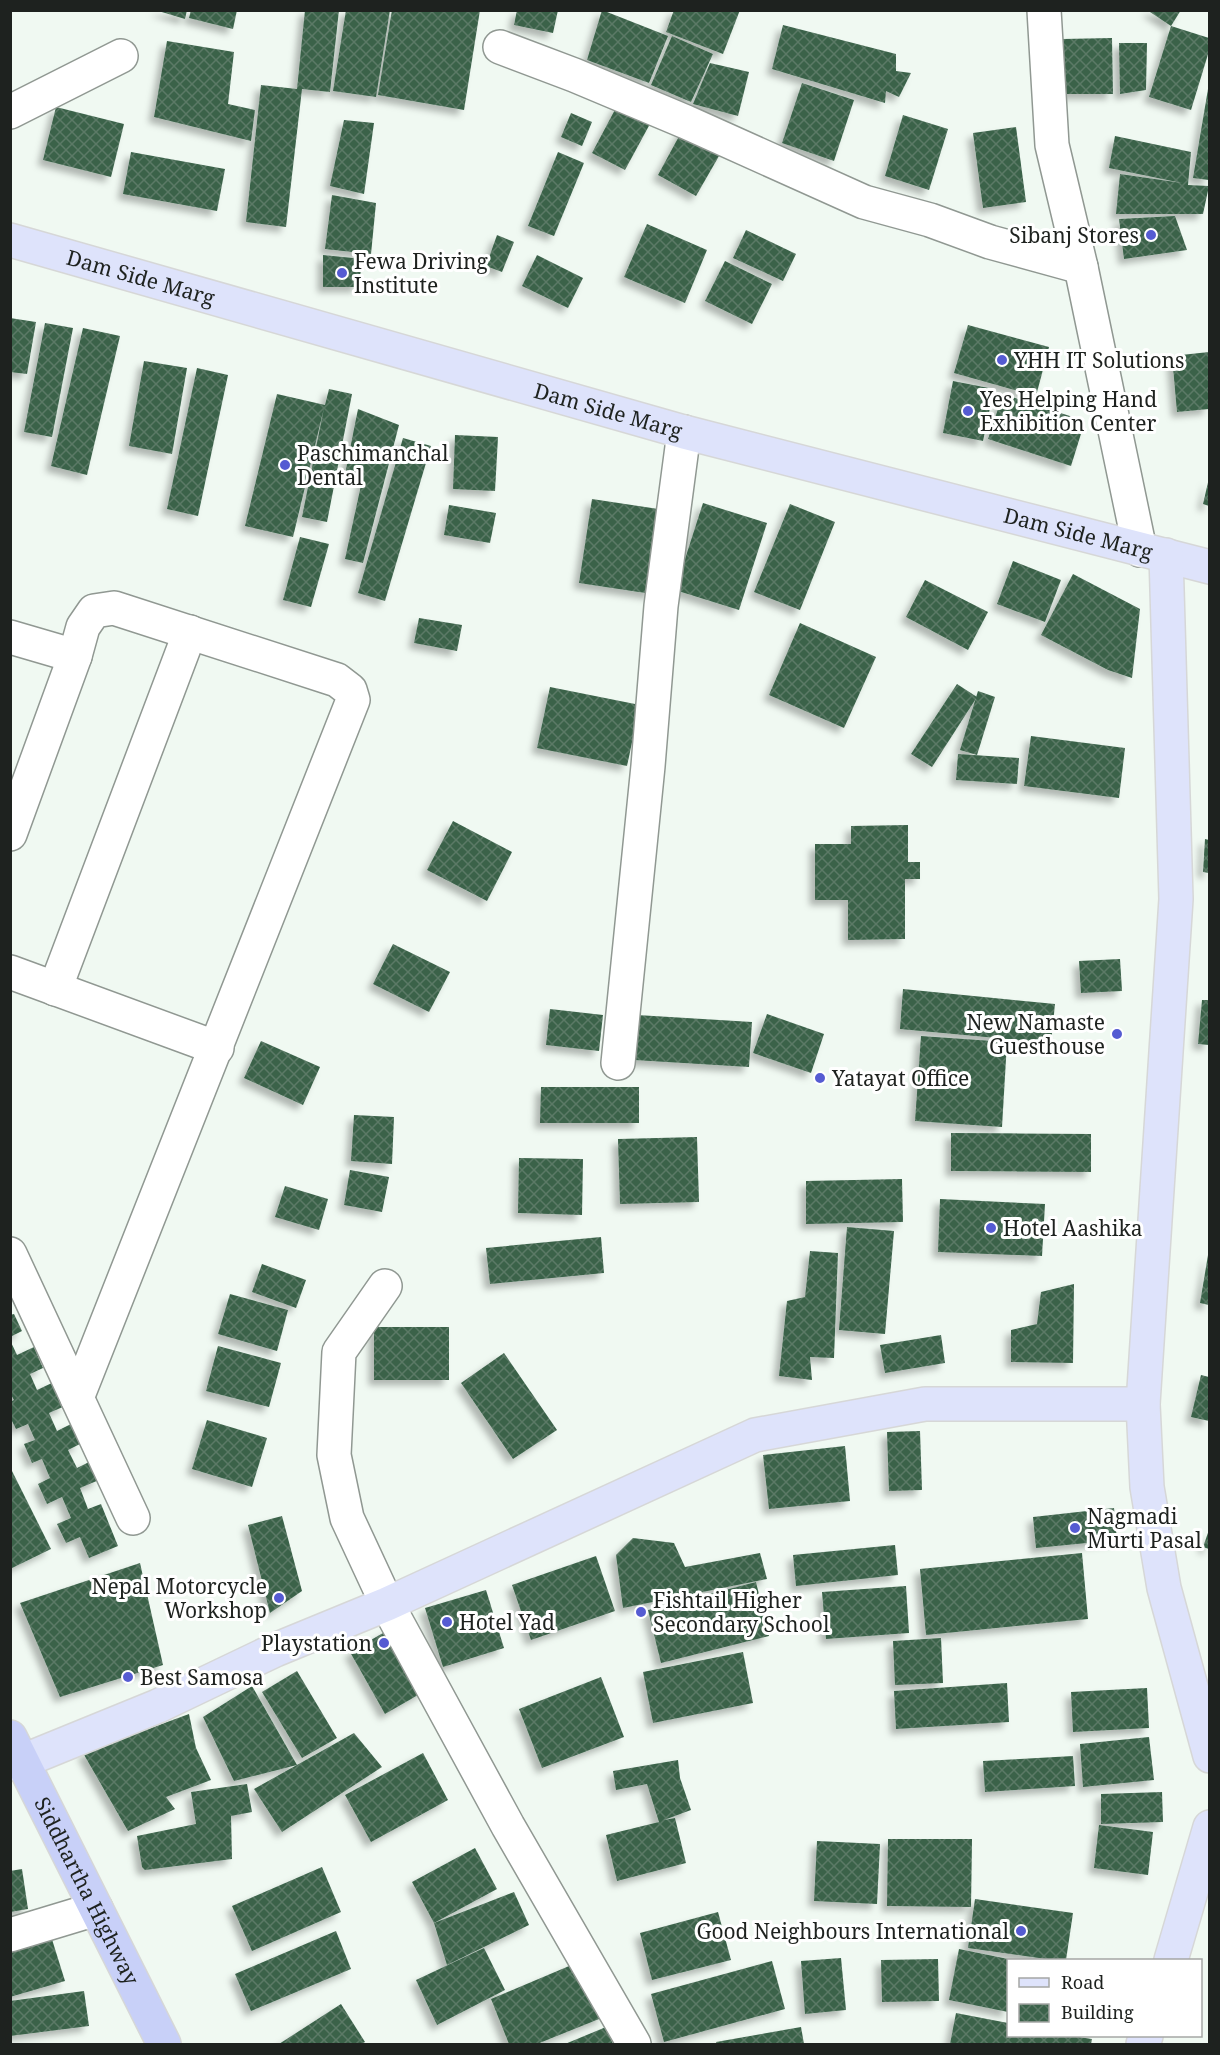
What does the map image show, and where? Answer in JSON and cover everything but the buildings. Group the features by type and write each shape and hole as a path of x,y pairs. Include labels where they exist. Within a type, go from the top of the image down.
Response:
{"highway":[{"name":"Siddhartha Highway","path":"15,1754 164,2044"}],"main road":[{"name":"Dam Side Marg","path":"10,240 684,432 1209,567"},
{"path":"1153,552 1176,899 1143,1404 1147,1486 1164,1588 1209,1756"},
{"path":"15,1754 158,1706 275,1650 387,1604 755,1435 925,1404 1143,1404"},
{"path":"1170,1959 1209,1827"}],"street":[{"path":"1044,10 1052,145 1153,552"},
{"path":"500,47 676,117 864,202 930,220 990,242 1081,267"},
{"path":"10,112 121,56"},
{"path":"618,1063 648,766 661,606 684,432"},
{"path":"10,834 75,656 83,627 94,611 114,608 337,680 350,690 353,700 77,1398"},
{"path":"55,989 190,632"},
{"path":"10,637 75,656"},
{"path":"10,972 217,1048"},
{"path":"10,1254 133,1518"},
{"path":"385,1286 339,1352 334,1455 347,1518 387,1604 508,1826 634,2044"},
{"path":"10,1935 96,1909"}],"place":[{"name":"Sibanj Stores","path":"1151,235"},
{"name":"Fewa Driving Institute","path":"342,273"},
{"name":"YHH IT Solutions","path":"1002,360"},
{"name":"Yes Helping Hand Exhibition Center","path":"968,411"},
{"name":"Paschimanchal Dental","path":"285,465"},
{"name":"New Namaste Guesthouse","path":"1117,1034"},
{"name":"Yatayat Office","path":"820,1078"},
{"name":"Hotel Aashika","path":"991,1228"},
{"name":"Nagmadi Murti Pasal","path":"1075,1528"},
{"name":"Nepal Motorcycle Workshop","path":"279,1598"},
{"name":"Fishtail Higher Secondary School","path":"641,1612"},
{"name":"Hotel Yad","path":"447,1622"},
{"name":"Playstation","path":"384,1643"},
{"name":"Best Samosa","path":"128,1677"},
{"name":"Good Neighbours International","path":"1021,1931"}]}
